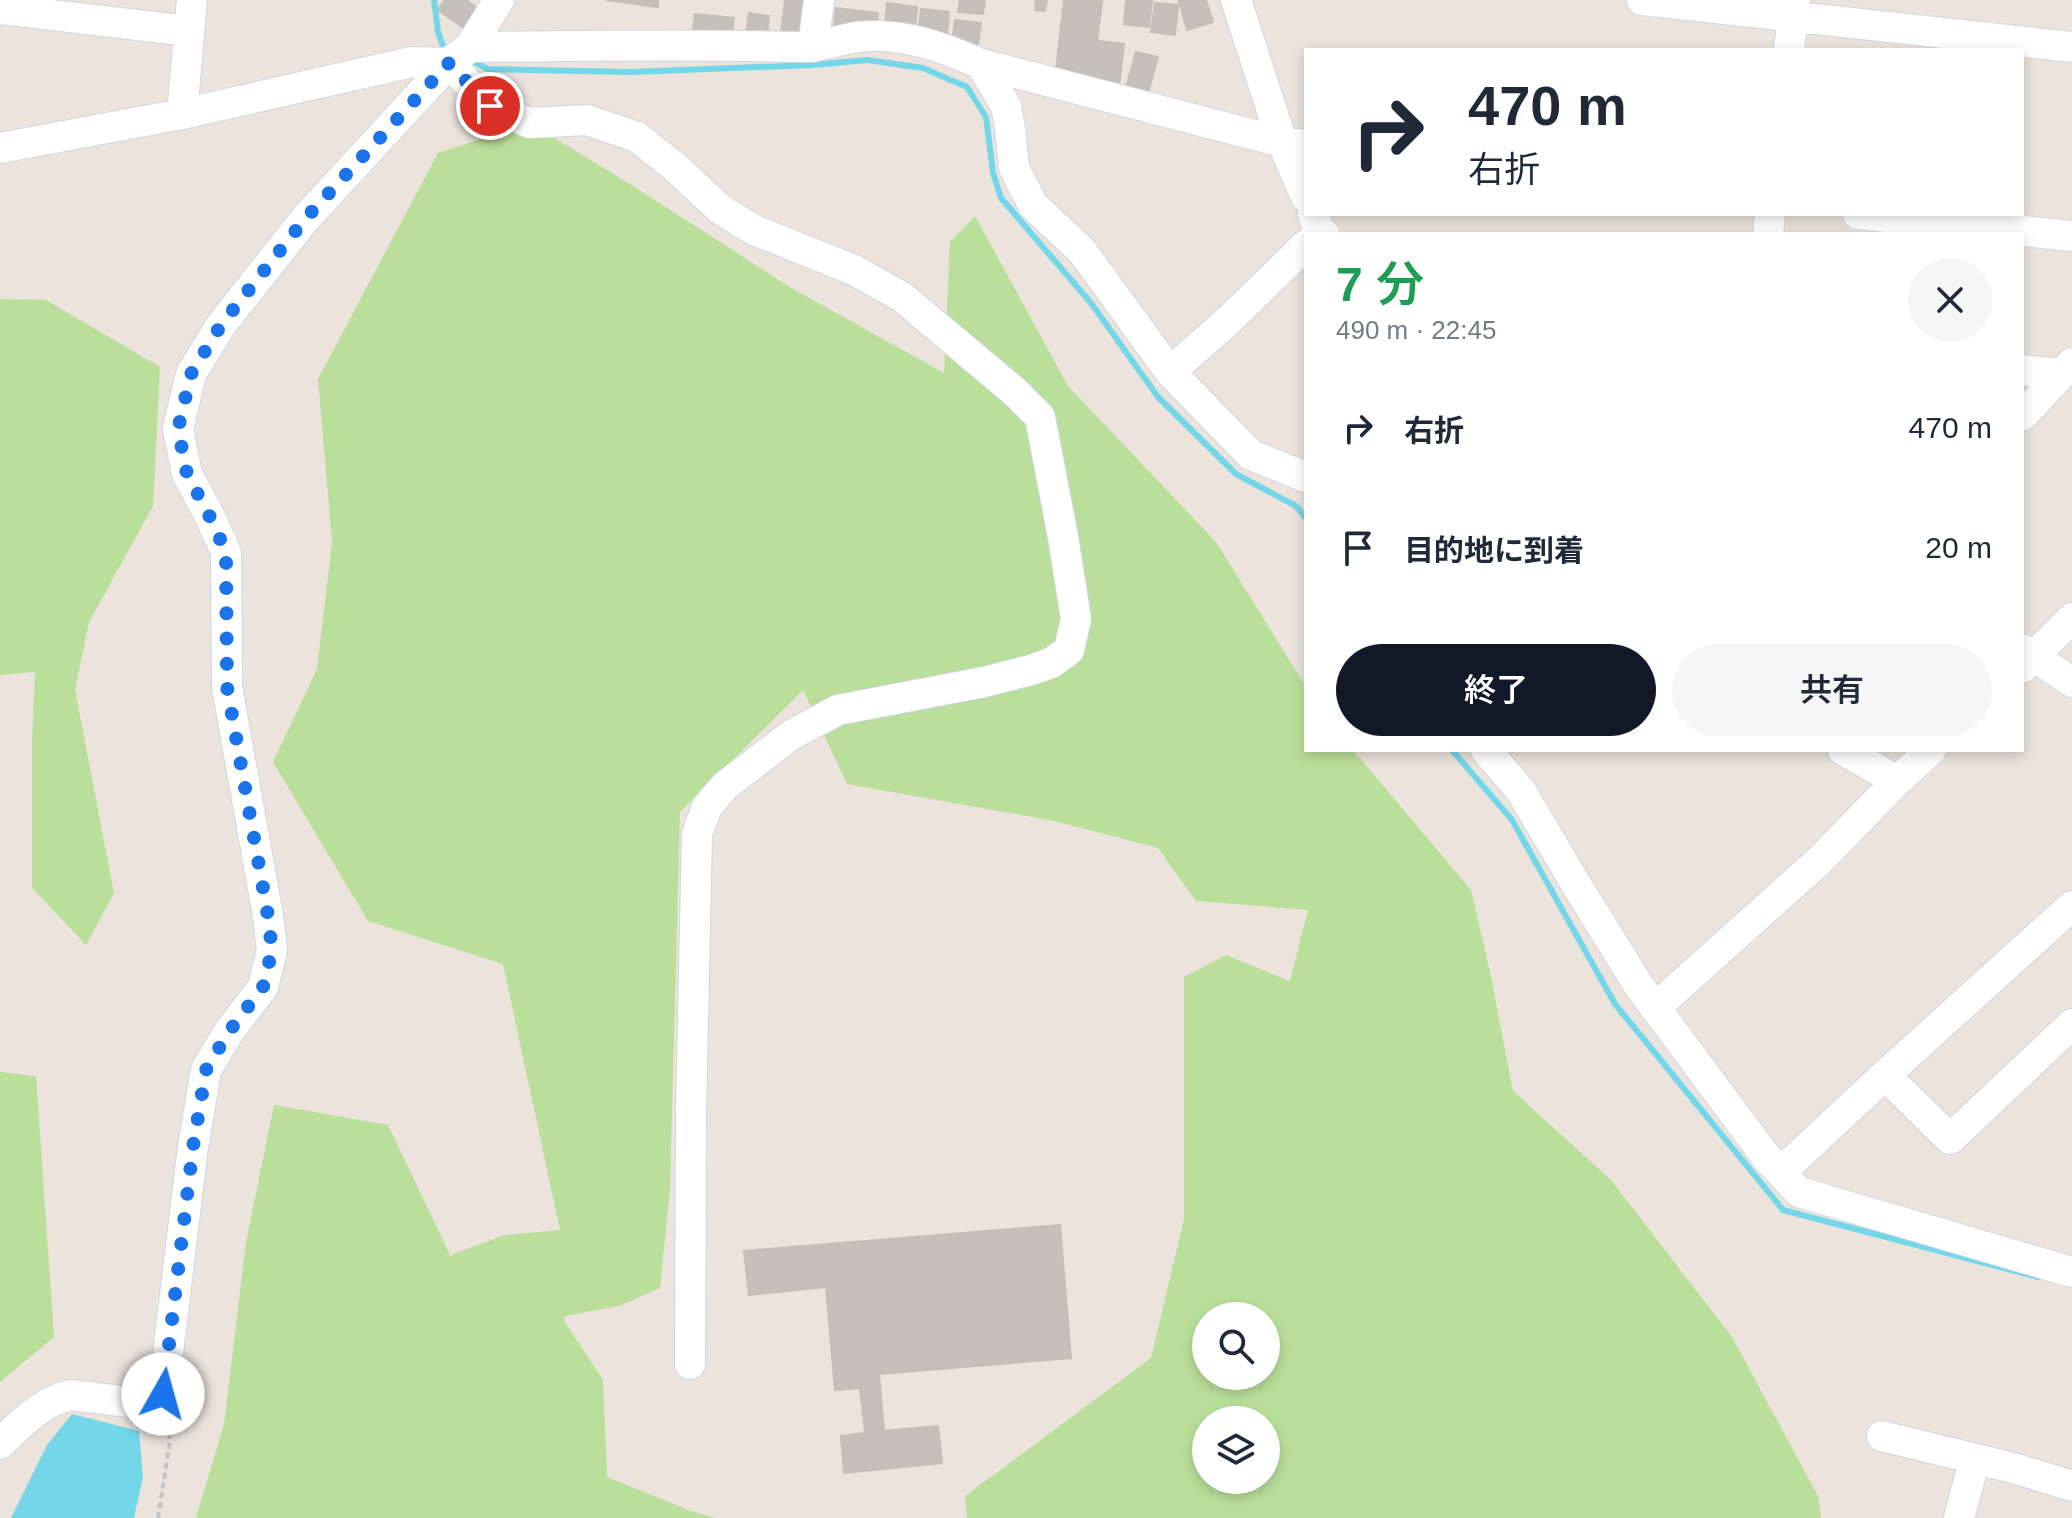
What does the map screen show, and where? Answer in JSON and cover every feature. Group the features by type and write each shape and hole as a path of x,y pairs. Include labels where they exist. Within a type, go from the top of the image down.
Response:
{"street":[{"path":"182,114 192,0"},
{"path":"0,1444 37,1409 59,1398 71,1395 147,1404 163,1394 193,1147 206,1070 228,1033 263,987 272,950 227,687 226,552 187,474 178,429 191,374 221,325 305,219 459,55 499,0"},
{"path":"813,47 819,0"},
{"path":"1236,0 1294,144 1304,188"},
{"path":"1642,0 1794,8 2072,47"},
{"path":"1789,48 1794,8"},
{"path":"0,9 189,31"},
{"path":"0,148 182,114 412,62 459,55 691,45 813,47 860,37 905,38 945,47 981,64 1294,144"},
{"path":"459,55 490,106 530,123 587,120 637,137 720,209 754,230 854,270 902,297 1015,392 1040,417 1063,537 1076,619 1069,650 1051,663 1031,670 838,710 791,735 725,786 707,807 697,834 690,1364"},
{"path":"981,64 1006,106 1014,168 1033,205 1082,251 1170,372 1251,455 1304,475"},
{"path":"1877,216 2072,236"},
{"path":"1170,372 1230,319 1304,244"},
{"path":"2024,370 2066,368"},
{"path":"2024,414 2066,368"},
{"path":"2072,618 2026,658 2072,682"},
{"path":"1488,752 1521,791 1639,986 1767,1158 1799,1192 2072,1272"},
{"path":"1846,752 1897,781"},
{"path":"1655,1008 1820,860 1929,752"},
{"path":"1781,1172 2072,906"},
{"path":"1885,1075 1950,1139 2072,1024"},
{"path":"1882,1436 2072,1486"},
{"path":"1959,1518 1975,1459"}],"path":[{"path":"158,1518 170,1441 163,1394"}],"green space":[{"path":"530,123 788,286 944,373 950,242 975,216 1068,386 1216,542 1304,684 1304,752 1355,752 1471,890 1513,1091 1611,1180 1732,1337 1818,1496 1821,1518 967,1518 965,1496 1151,1358 1184,1219 1184,977 1226,955 1290,981 1308,910 1196,901 1158,848 1055,821 847,784 803,690 680,812 670,1188 660,1288 619,1306 565,1316 564,1321 603,1380 607,1477 715,1518 196,1518 224,1424 246,1242 274,1105 388,1125 451,1257 505,1235 560,1230 503,964 368,921 273,762 317,669 332,542 318,379 438,153"},
{"path":"0,299 46,300 160,367 153,506 89,622 75,690 114,893 86,945 32,888 35,672 0,675"},
{"path":"0,1072 36,1076 54,1337 0,1382"}],"water":[{"path":"72,1414 139,1431 143,1477 134,1518 11,1518 47,1445"}],"building":[{"path":"445,0 466,0 481,10 467,30 438,10"},
{"path":"606,0 658,0 658,7"},
{"path":"785,0 809,0 804,36 781,33"},
{"path":"960,0 985,0 983,14 958,12"},
{"path":"1036,0 1047,0 1045,11 1035,10"},
{"path":"1064,0 1102,1 1097,41 1124,44 1119,86 1055,79"},
{"path":"1126,0 1152,1 1149,27 1124,24"},
{"path":"1206,0 1213,22 1187,30 1179,1"},
{"path":"887,3 917,7 914,37 884,34"},
{"path":"1155,3 1178,5 1175,35 1151,32"},
{"path":"836,8 878,13 874,40 851,28 834,26"},
{"path":"921,9 949,12 947,36 918,33"},
{"path":"749,13 769,16 766,44 745,42"},
{"path":"695,14 734,18 732,35 692,37"},
{"path":"955,20 981,23 978,44 952,41"},
{"path":"1136,52 1158,57 1148,93 1126,88"},
{"path":"1060,1225 1071,1358 879,1374 884,1431 938,1426 942,1463 844,1473 841,1436 865,1433 860,1388 835,1390 826,1287 749,1295 744,1251"}],"waterway":[{"path":"434,0 438,32 444,49 449,51"},
{"path":"470,60 488,69 631,72 867,60 923,68 967,87 986,117 993,173 1001,198 1091,303 1158,397 1236,474 1296,506 1304,516"},
{"path":"1454,752 1512,820 1615,1004 1783,1210 2038,1277"}],"route":[{"path":"163,1394 193,1147 206,1070 228,1033 263,987 272,950 227,687 226,552 187,474 178,429 191,374 221,325 305,219 449,63 490,106"}]}
